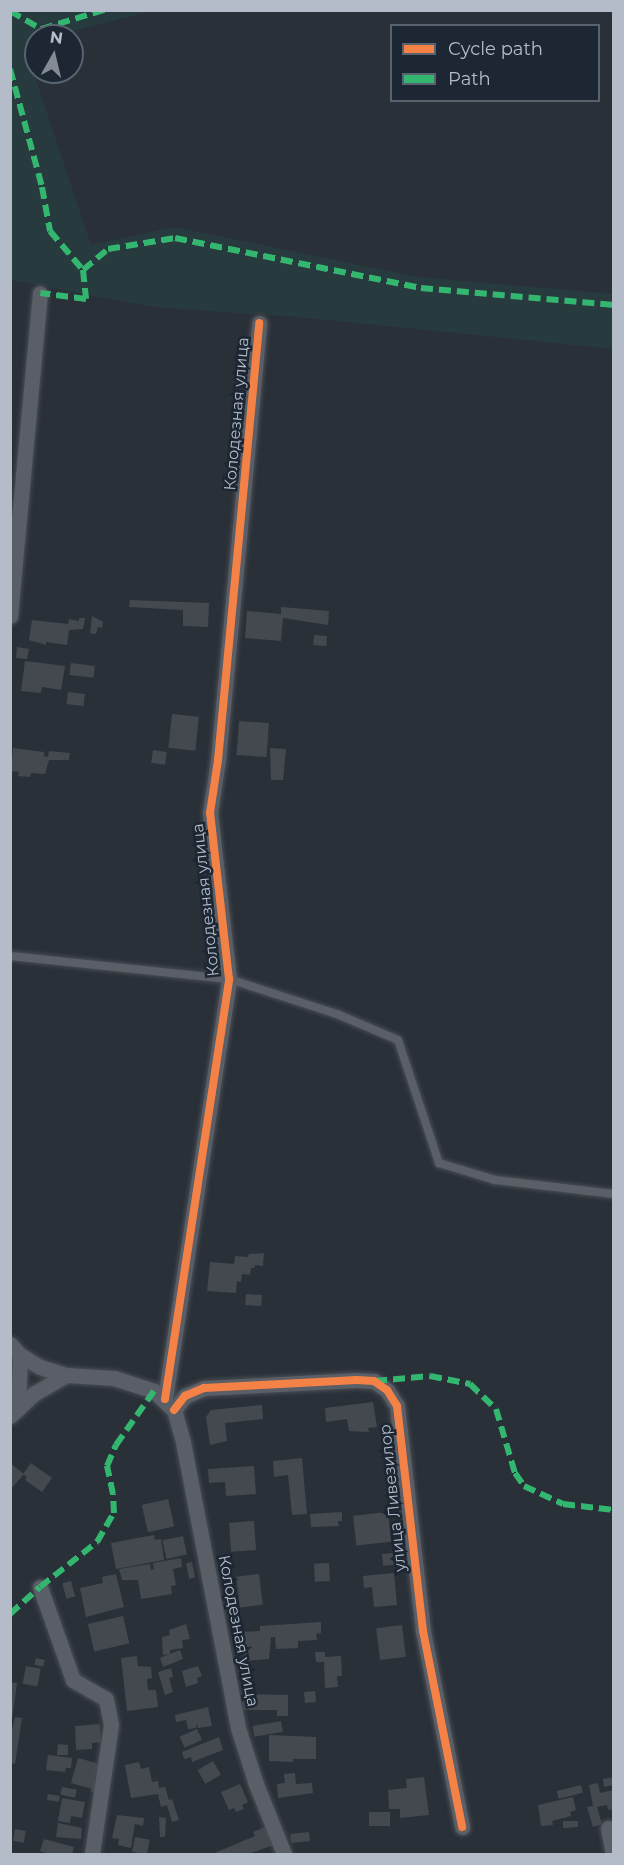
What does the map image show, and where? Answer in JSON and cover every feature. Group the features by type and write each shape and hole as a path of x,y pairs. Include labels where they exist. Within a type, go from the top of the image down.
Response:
{"street":[{"path":"10,616 40,293"},
{"name":"Колодезная улица","path":"259,323 219,749 210,813 229,979 170,1405 183,1442 226,1677 238,1728 256,1784 284,1854"},
{"path":"15,1349 40,1367 66,1375 114,1378 153,1391 170,1405"},
{"path":"14,1412 15,1349"},
{"path":"14,1412 35,1393 66,1375"},
{"name":"улица Ливезилор","path":"170,1405 204,1388 357,1380 374,1381 387,1390 396,1406 423,1631 462,1827"},
{"path":"40,1587 74,1680 106,1699 110,1716 108,1756 92,1854"},
{"path":"611,1828 613,1854"}],"lane":[{"path":"10,956 229,979 337,1014 398,1040 439,1163 495,1180 614,1194"}],"green space":[{"path":"10,11 151,11 84,28 84,24 24,24 24,84 37,84 91,245 174,227 419,277 613,294 613,349 297,317 153,307 11,280"}],"building":[{"path":"130,600 209,603 208,627 183,626 183,610 129,607"},
{"path":"281,607 329,611 328,625 283,618 281,641 245,638 247,611 281,614"},
{"path":"92,616 103,622 102,628 98,627 96,634 90,633"},
{"path":"79,618 85,618 83,629 69,630 67,645 46,642 46,645 29,640 32,620 68,624 69,619 79,621"},
{"path":"314,635 327,636 326,646 313,645"},
{"path":"17,647 29,649 27,659 16,658"},
{"path":"25,661 65,666 61,690 42,687 41,693 21,691"},
{"path":"71,663 95,666 93,678 70,675"},
{"path":"68,692 85,694 83,706 67,704"},
{"path":"172,714 199,717 195,751 168,748"},
{"path":"239,721 269,723 267,757 237,755"},
{"path":"13,748 44,752 44,756 48,757 49,751 70,753 69,760 49,760 45,774 31,773 30,777 18,776 19,772 11,771"},
{"path":"270,748 286,749 283,780 271,780"},
{"path":"153,750 167,752 165,765 151,763"},
{"path":"264,1253 263,1266 255,1265 251,1268 250,1275 242,1274 241,1282 237,1281 236,1293 207,1291 210,1262 234,1264 235,1256 248,1257 249,1254"},
{"path":"246,1294 262,1295 261,1306 245,1305"},
{"path":"373,1402 377,1427 368,1428 369,1432 349,1431 347,1419 326,1422 325,1408"},
{"path":"262,1405 263,1419 225,1423 227,1441 210,1445 206,1417 211,1410"},
{"path":"302,1458 307,1514 292,1515 288,1475 274,1477 273,1461"},
{"path":"10,1463 24,1474 10,1490"},
{"path":"31,1463 52,1478 42,1492 25,1480 27,1477 23,1474"},
{"path":"254,1466 256,1494 226,1496 225,1482 209,1483 208,1469"},
{"path":"168,1499 174,1526 148,1532 142,1505"},
{"path":"342,1512 342,1521 338,1521 339,1526 311,1527 310,1514"},
{"path":"388,1512 391,1542 356,1545 353,1516"},
{"path":"254,1521 256,1550 231,1552 229,1523"},
{"path":"154,1535 155,1540 161,1539 164,1560 116,1569 111,1543"},
{"path":"183,1536 187,1555 166,1559 162,1540"},
{"path":"404,1552 405,1564 383,1566 382,1554"},
{"path":"181,1558 182,1567 173,1569 176,1585 171,1586 172,1594 141,1599 138,1580 122,1580 119,1569 150,1564 151,1570 154,1569 153,1563"},
{"path":"192,1562 195,1578 189,1579 186,1563"},
{"path":"329,1563 330,1581 315,1582 314,1564"},
{"path":"394,1573 397,1605 374,1607 372,1587 364,1588 363,1576"},
{"path":"116,1574 124,1607 86,1617 80,1588 103,1583 102,1577"},
{"path":"259,1574 263,1605 240,1608 236,1577"},
{"path":"71,1581 75,1596 66,1599 62,1583"},
{"path":"123,1616 129,1643 94,1651 88,1624"},
{"path":"321,1622 321,1633 316,1634 317,1640 298,1641 298,1648 276,1649 275,1637 271,1637 269,1659 243,1661 241,1632 260,1631 260,1626"},
{"path":"186,1624 190,1639 182,1640 183,1648 170,1650 170,1654 180,1650 183,1659 163,1667 160,1658 169,1654 163,1655 162,1637 170,1635 169,1630"},
{"path":"402,1625 406,1657 380,1660 376,1628"},
{"path":"315,1652 325,1652 325,1657 341,1656 342,1676 337,1676 338,1687 325,1688 324,1662 316,1662"},
{"path":"137,1656 138,1666 151,1667 152,1678 147,1679 148,1690 156,1690 158,1707 127,1711 121,1658"},
{"path":"36,1658 45,1660 43,1667 34,1665"},
{"path":"26,1666 41,1669 37,1687 23,1684"},
{"path":"198,1666 202,1676 197,1678 198,1683 186,1687 182,1671"},
{"path":"171,1668 173,1677 169,1678 173,1692 165,1695 158,1672"},
{"path":"10,1682 17,1683 12,1720 10,1720"},
{"path":"315,1691 316,1702 305,1703 304,1692"},
{"path":"243,1694 288,1695 288,1716 277,1716 277,1710 243,1710"},
{"path":"208,1707 212,1726 198,1728 197,1723 196,1728 188,1729 186,1720 176,1722 175,1715"},
{"path":"15,1717 22,1718 15,1764 10,1763 10,1738"},
{"path":"281,1721 283,1732 254,1737 252,1726"},
{"path":"100,1724 101,1742 92,1743 92,1749 76,1750 75,1726"},
{"path":"197,1729 202,1740 185,1748 180,1737"},
{"path":"269,1735 316,1737 316,1759 293,1759 293,1762 269,1761"},
{"path":"219,1737 223,1750 192,1762 191,1757 184,1759 182,1752"},
{"path":"58,1744 68,1745 68,1755 57,1755"},
{"path":"48,1755 72,1758 71,1768 66,1768 65,1772 46,1770"},
{"path":"78,1758 100,1764 95,1780 101,1781 98,1794 91,1792 92,1789 71,1783"},
{"path":"213,1761 221,1775 205,1784 197,1770"},
{"path":"139,1762 141,1769 149,1767 152,1782 158,1781 159,1788 165,1787 179,1820 172,1822 167,1805 161,1807 158,1794 131,1798 125,1765"},
{"path":"295,1773 296,1784 312,1783 313,1793 278,1798 277,1784 285,1783 284,1774"},
{"path":"424,1777 429,1815 400,1818 400,1809 389,1809 388,1790 407,1788 406,1779"},
{"path":"614,1777 614,1785 604,1787 603,1779"},
{"path":"598,1783 600,1793 614,1790 614,1809 608,1810 607,1805 597,1807 602,1824 593,1827 587,1807 593,1806 589,1785"},
{"path":"240,1784 248,1802 242,1805 244,1809 236,1812 234,1808 229,1810 221,1792"},
{"path":"581,1785 583,1793 559,1799 557,1791"},
{"path":"62,1787 77,1790 75,1798 60,1795"},
{"path":"48,1794 60,1796 59,1802 47,1800"},
{"path":"573,1797 576,1810 570,1812 571,1816 552,1821 553,1825 541,1826 538,1805"},
{"path":"62,1798 85,1802 82,1818 71,1816 70,1823 58,1821"},
{"path":"369,1812 390,1812 390,1826 369,1826"},
{"path":"117,1815 144,1818 143,1826 135,1824 131,1848 118,1845 119,1839 112,1838"},
{"path":"159,1817 166,1818 165,1837 160,1837"},
{"path":"563,1821 578,1821 578,1827 563,1828"},
{"path":"58,1823 82,1828 81,1839 56,1837"},
{"path":"267,1826 274,1845 248,1854 212,1854 255,1836 253,1832"},
{"path":"15,1829 26,1831 24,1843 13,1841"},
{"path":"309,1832 310,1841 291,1843 290,1834"},
{"path":"135,1837 150,1840 147,1854 132,1852"},
{"path":"44,1839 74,1847 72,1854 49,1854 40,1851"}],"marked path":[{"path":"10,11 41,29 104,10"},
{"path":"10,69 42,187 50,231 83,270 86,299 40,293"},
{"path":"83,270 108,249 175,238 421,288 614,305"},
{"path":"375,1381 430,1376 470,1384 496,1409 515,1473 524,1486 563,1504 614,1510"},
{"path":"10,1614 97,1542 114,1513 113,1494 107,1466 116,1445 154,1391"}],"cycle path":[{"path":"165,1399 229,979 210,813 218,760 259,323"},
{"path":"174,1410 185,1396 204,1388 357,1380 374,1381 387,1390 397,1406 423,1631 462,1827"}]}
